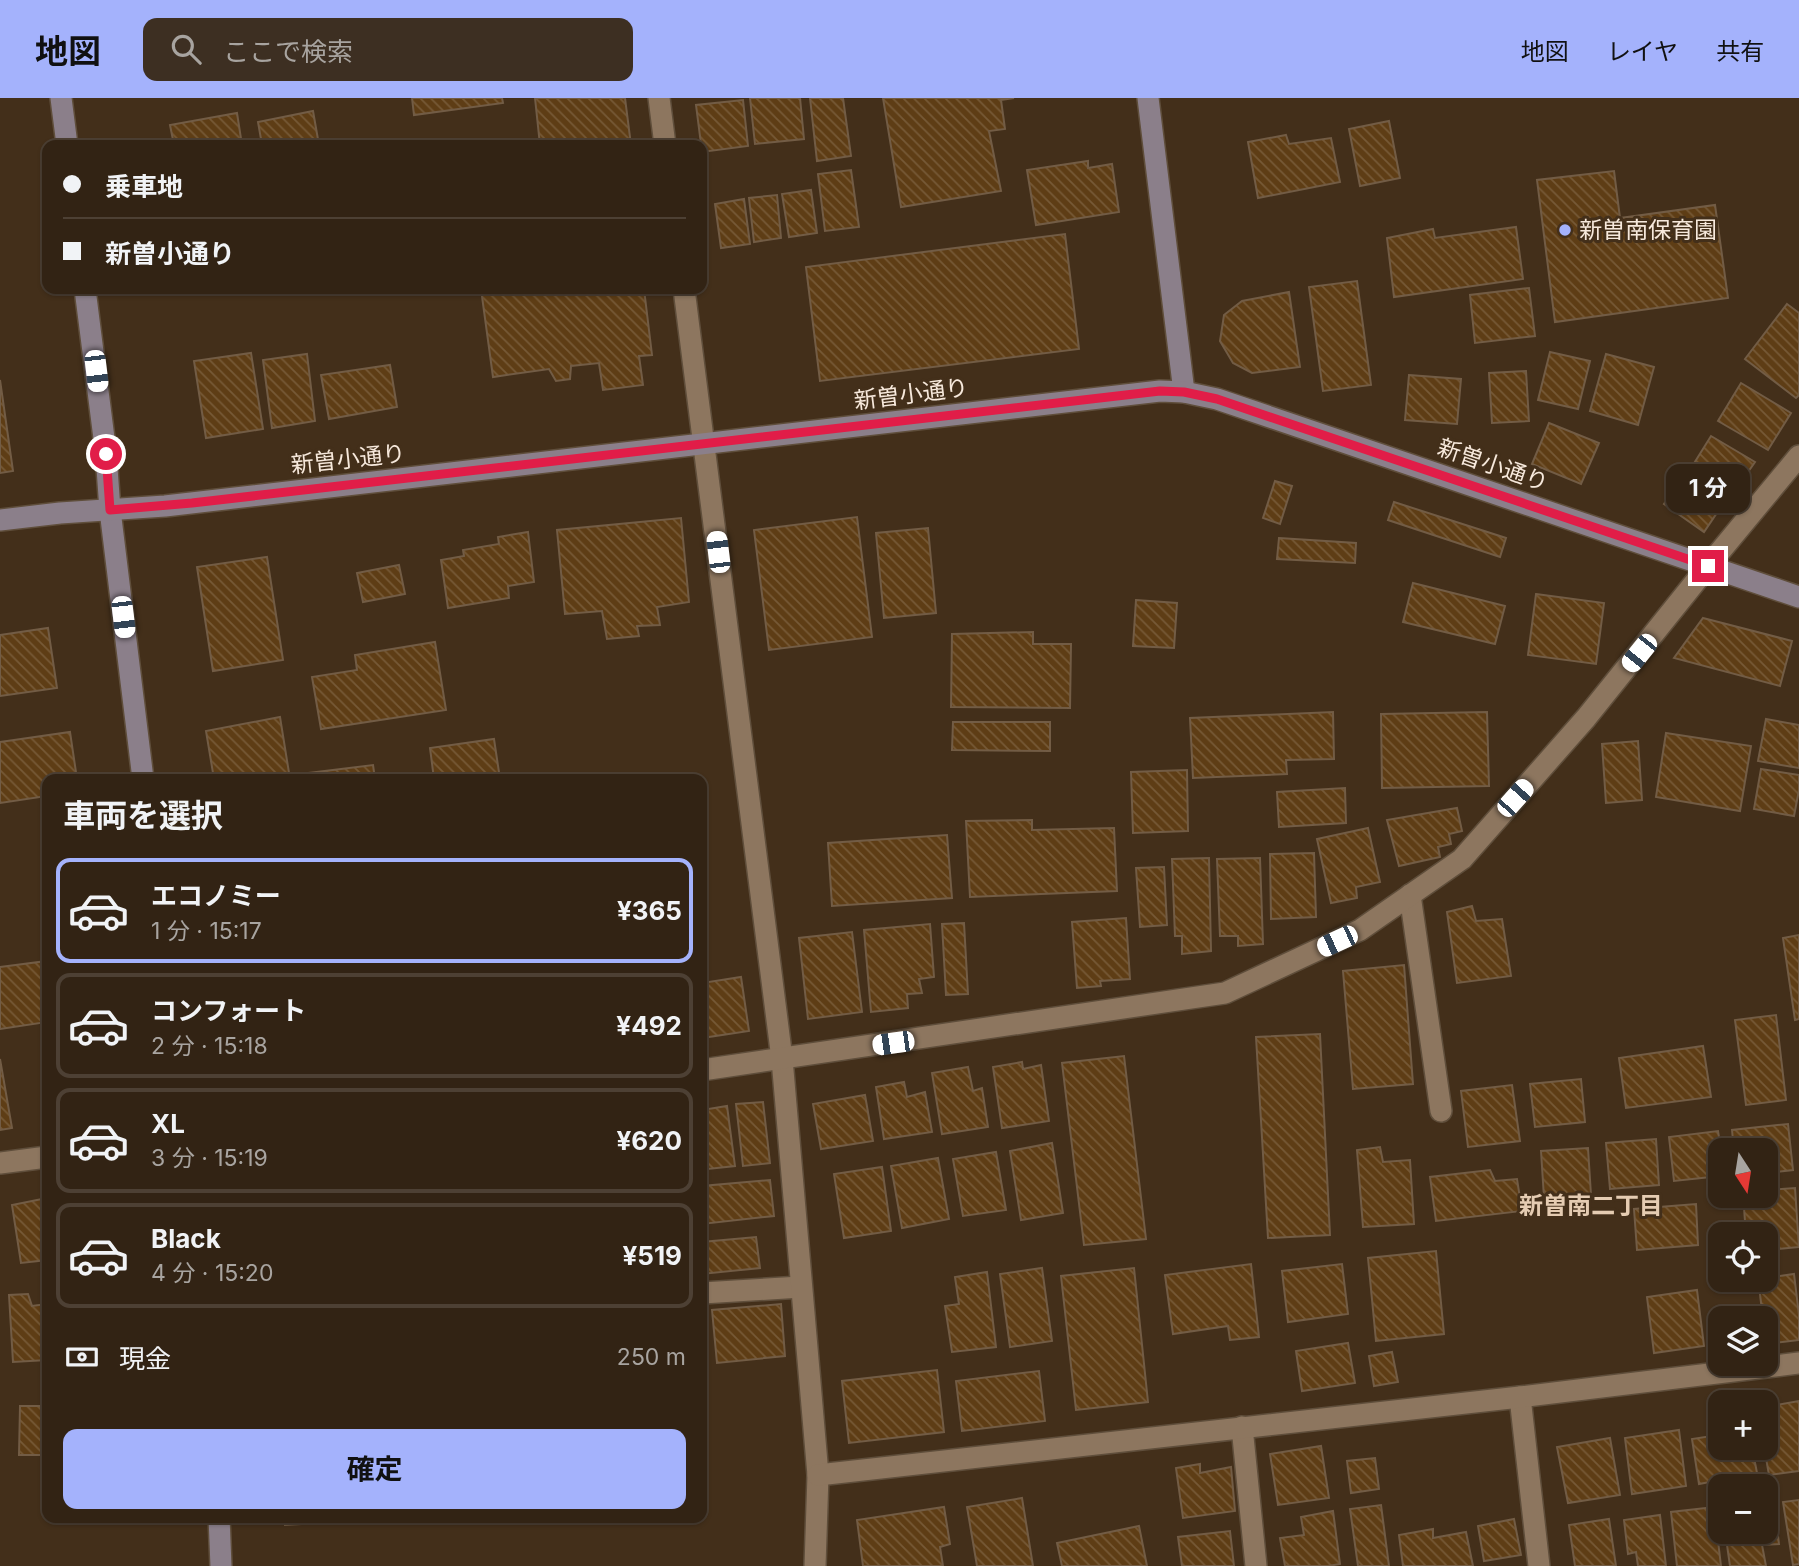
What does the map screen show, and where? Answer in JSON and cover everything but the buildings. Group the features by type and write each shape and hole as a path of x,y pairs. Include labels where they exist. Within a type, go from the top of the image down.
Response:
{"street":[{"path":"61,98 66,140"},
{"path":"659,98 664,140"},
{"path":"1148,98 1184,392"},
{"path":"86,294 142,774"},
{"path":"685,294 782,1059 818,1475 815,1566"},
{"name":"新曽小通り","path":"0,520 165,506 1160,391 1184,392 1217,399 1799,597"},
{"path":"707,1069 1225,993 1360,930 1462,859 1586,718 1799,456"},
{"path":"1410,895 1441,1111"},
{"path":"0,1163 42,1158"},
{"path":"707,1293 801,1287"},
{"path":"818,1475 1799,1363"},
{"path":"1520,1396 1539,1566"},
{"path":"1242,1427 1256,1566"},
{"path":"219,1523 220,1566"}],"place":[{"name":"新曽南保育園","path":"1565,230"}],"district":[{"name":"新曽南二丁目","path":"1591,1205"}],"route":[{"path":"106,454 110,510 704,445 1160,391 1184,392 1217,399 1708,566"}]}
